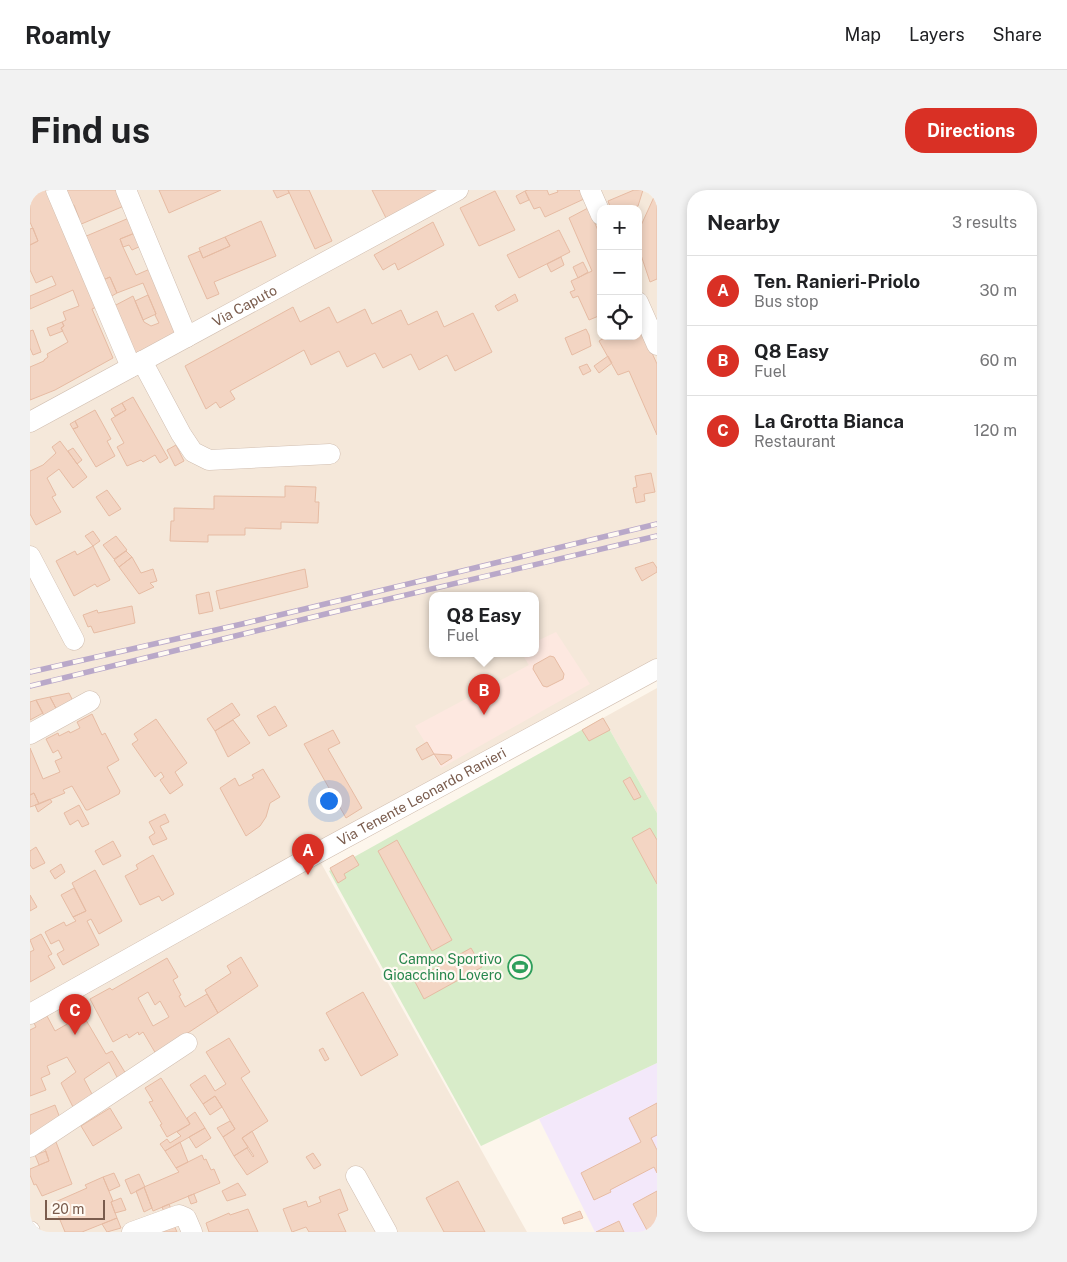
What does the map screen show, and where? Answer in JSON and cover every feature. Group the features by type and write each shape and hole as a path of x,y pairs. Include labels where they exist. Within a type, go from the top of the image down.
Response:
{"street":[{"path":"56,190 136,364 194,452 209,460 330,454"},
{"path":"126,190 187,337"},
{"name":"Via Caputo","path":"30,422 458,190"},
{"path":"590,190 597,206"},
{"path":"642,311 657,345"},
{"path":"30,556 74,640"},
{"name":"Via Tenente Leonardo Ranieri","path":"30,1014 310,857 657,669"},
{"path":"30,734 90,701"},
{"path":"30,1147 187,1043"},
{"path":"356,1176 387,1232"},
{"path":"132,1232 179,1215 186,1218 192,1231"}],"shaded area":[{"path":"30,190 657,190 657,680 321,863 527,1232 30,1232"},
{"path":"556,632 590,684 441,768 415,726 529,665 524,657 539,657 539,640"},
{"path":"657,688 657,813 603,718"},
{"path":"657,1063 657,1232 595,1232 539,1119"}],"green space":[{"name":"Campo Sportivo Gioacchino Lovero","path":"603,718 657,813 657,1063 481,1146 329,871"}],"building":[{"path":"30,190 51,190 99,306 92,309 113,358 55,390 30,400 30,367 44,361 48,357 47,354 68,342 61,328 64,326 62,322 66,320 63,312 79,306 73,290 30,309 30,296 56,285 52,276 36,283 30,270 30,245 38,241 30,222"},
{"path":"64,190 117,190 124,206 79,225 76,220 79,218 74,205 71,206"},
{"path":"159,190 221,190 169,213"},
{"path":"273,190 288,190 289,193 277,198"},
{"path":"288,190 309,190 332,241 315,249"},
{"path":"372,190 439,190 386,218"},
{"path":"547,190 549,195 558,192 557,190 580,190 584,199 545,217 540,207 534,209 525,191"},
{"path":"634,190 643,190 638,205 610,205 608,201"},
{"path":"495,191 515,230 479,246 460,208"},
{"path":"525,191 529,200 520,204 516,196"},
{"path":"657,195 657,279 650,282 642,258 642,223 654,197"},
{"path":"588,208 597,228 597,317 589,320 578,296 573,298 570,292 575,290 571,281 592,271 569,218"},
{"path":"129,218 135,233 120,239 123,247 136,275 150,269 178,331 134,355 114,306 133,296 144,322 151,326 159,323 143,283 117,293 110,277 103,280 84,237"},
{"path":"261,221 276,256 214,282 219,294 207,299 188,256 200,251 203,258 230,246 225,237"},
{"path":"433,222 444,245 398,270 395,263 383,270 374,255"},
{"path":"33,228 38,241 30,245 30,229"},
{"path":"559,230 570,252 519,278 507,255"},
{"path":"135,233 141,246 132,250 129,245 123,247 120,239"},
{"path":"225,237 230,246 203,258 199,248"},
{"path":"561,257 564,265 551,272 547,264"},
{"path":"583,262 588,272 578,278 573,267"},
{"path":"110,277 117,293 110,297 103,280"},
{"path":"515,294 518,301 498,311 495,306"},
{"path":"148,295 156,314 143,320 135,301"},
{"path":"293,307 300,322 329,307 337,323 365,309 372,324 401,310 408,325 437,311 444,327 473,313 492,352 455,371 447,355 419,370 411,354 383,368 375,353 347,367 339,351 311,365 304,350 230,391 235,399 220,408 216,402 206,409 185,366"},
{"path":"62,322 64,326 61,328 63,331 50,336 47,328"},
{"path":"586,329 591,346 572,355 565,338"},
{"path":"33,330 41,352 33,355 30,348 30,331"},
{"path":"642,331 657,364 657,435 629,371 618,375 599,341 642,340"},
{"path":"608,356 612,363 599,373 594,366"},
{"path":"587,364 591,371 583,375 579,367"},
{"path":"133,397 168,458 160,463 155,455 143,462 141,460 127,466 117,447 124,443 111,419 126,410 122,403"},
{"path":"122,403 126,410 115,416 111,409"},
{"path":"95,410 111,439 107,441 115,456 96,467 73,429 78,427 75,421"},
{"path":"75,421 78,427 73,429 70,424"},
{"path":"60,441 87,477 73,488 59,469 47,478 56,495 52,497 61,512 36,525 30,514 30,471 43,465 56,453 52,447"},
{"path":"176,445 184,461 175,466 167,450"},
{"path":"73,448 82,460 77,464 68,451"},
{"path":"651,473 655,492 644,494 645,501 636,503 633,488 637,487 635,476"},
{"path":"285,486 316,487 315,502 319,502 318,523 281,522 281,529 245,528 245,535 208,535 208,542 170,541 171,521 174,521 174,508 214,509 214,496 285,497"},
{"path":"107,490 121,509 109,516 96,497"},
{"path":"93,531 100,541 93,546 85,536"},
{"path":"116,536 127,550 114,559 103,545"},
{"path":"93,546 110,580 97,587 95,584 74,596 56,561 75,551 77,555"},
{"path":"126,551 132,557 119,567 114,560"},
{"path":"132,557 141,573 153,569 157,581 150,583 154,587 139,594 119,567"},
{"path":"653,562 657,572 642,581 635,568"},
{"path":"305,569 308,587 220,609 216,591"},
{"path":"209,592 213,611 199,614 196,595"},
{"path":"132,606 135,623 94,633 91,626 88,627 83,615 97,610 98,613"},
{"path":"550,656 554,657 564,674 563,679 547,687 543,686 533,669 534,665"},
{"path":"69,693 75,705 59,714 50,697"},
{"path":"50,697 59,714 46,720 36,700"},
{"path":"36,700 43,713 30,720 30,702"},
{"path":"232,703 240,715 215,731 207,719"},
{"path":"275,706 287,726 269,736 257,716"},
{"path":"92,714 102,735 105,733 119,760 107,767 120,791 119,794 86,810 72,786 63,790 65,793 39,804 34,793 30,795 30,748 43,779 60,772 55,761 62,758 58,750 53,753 46,739 58,733 59,736 80,728 77,722"},
{"path":"603,718 610,730 589,741 582,730"},
{"path":"156,719 187,763 175,772 183,785 170,794 160,780 164,777 161,772 155,777 132,744 138,740 134,734"},
{"path":"233,720 250,743 228,757 215,731"},
{"path":"333,730 340,743 328,749 362,808 346,818 304,744"},
{"path":"427,742 434,754 422,760 416,749"},
{"path":"434,754 451,755 452,758 441,765"},
{"path":"263,769 280,797 270,803 266,817 260,826 246,836 220,788 235,778 239,786 254,778 252,775"},
{"path":"630,777 641,797 634,800 623,781"},
{"path":"34,793 39,804 30,807 30,795"},
{"path":"50,799 52,802 38,812 35,805"},
{"path":"79,805 89,824 82,827 78,820 70,825 64,813"},
{"path":"165,814 169,822 160,826 167,839 153,845 149,837 155,833 149,822"},
{"path":"650,828 657,840 657,884 632,838"},
{"path":"397,840 452,940 432,951 378,851"},
{"path":"113,841 121,856 103,865 95,851"},
{"path":"36,847 45,863 33,869 30,865 30,851"},
{"path":"153,855 174,894 162,901 159,896 140,905 125,876 138,869 136,865"},
{"path":"353,855 359,865 344,874 346,878 338,883 330,868"},
{"path":"61,864 65,872 55,879 50,871"},
{"path":"95,870 122,921 99,934 91,919 87,921 99,945 63,965 57,954 64,950 59,940 51,944 45,932 64,922 66,926 76,921 73,917 86,911 72,883"},
{"path":"74,888 86,911 73,917 61,895"},
{"path":"30,895 37,907 30,911"},
{"path":"41,934 52,954 48,956 55,968 30,982 30,952 34,950 30,940"},
{"path":"471,948 482,967 424,999 414,980"},
{"path":"241,957 258,986 218,1013 205,990 231,973 227,966"},
{"path":"167,958 178,977 173,980 185,1007 207,994 218,1013 156,1054 143,1032 139,1035 138,1032 129,1038 127,1034 113,1042 90,999 110,988 112,990","holes":["148,992 155,1005 160,1001 169,1017 153,1026 138,998"]},
{"path":"363,992 398,1055 361,1076 326,1013"},
{"path":"83,1015 106,1054 112,1051 126,1074 118,1079 109,1062 84,1079 93,1096 74,1109 61,1083 76,1072 67,1057 47,1066 50,1074 41,1078 46,1090 30,1096 30,1030 36,1027 34,1023 47,1016 55,1031"},
{"path":"229,1038 250,1072 241,1078 268,1121 242,1138 248,1147 234,1156 223,1137 235,1129 222,1107 215,1096 203,1104 190,1085 205,1075 215,1091 226,1084 206,1052"},
{"path":"323,1048 329,1059 325,1061 319,1050"},
{"path":"161,1078 190,1124 167,1137 149,1102 153,1101 145,1088"},
{"path":"215,1096 222,1107 210,1115 203,1104"},
{"path":"657,1103 657,1135 651,1138 657,1150 657,1173 654,1167 594,1200 581,1173 641,1142 629,1118"},
{"path":"55,1105 60,1118 30,1138 30,1115"},
{"path":"110,1108 122,1128 93,1146 81,1126"},
{"path":"195,1112 205,1128 165,1151 160,1144 167,1139 170,1143 181,1136 177,1132 190,1124 187,1118"},
{"path":"230,1121 235,1129 223,1137 217,1128"},
{"path":"205,1128 211,1138 196,1148 189,1137"},
{"path":"252,1131 268,1162 247,1175 234,1156 247,1148 254,1156 242,1138"},
{"path":"56,1142 72,1184 42,1196 36,1184 34,1185 30,1169 49,1161 44,1147"},
{"path":"180,1142 188,1162 176,1168 165,1151"},
{"path":"46,1151 49,1161 39,1165 35,1155"},
{"path":"313,1153 321,1165 314,1169 306,1157"},
{"path":"202,1155 211,1170 214,1169 220,1183 153,1211 144,1187 179,1172 176,1168"},
{"path":"114,1173 120,1186 109,1191 103,1177"},
{"path":"139,1174 145,1187 131,1194 125,1180"},
{"path":"103,1177 113,1201 111,1202 117,1218 82,1232 65,1232 53,1203 87,1188 85,1185"},
{"path":"458,1181 485,1232 444,1232 426,1198"},
{"path":"238,1183 246,1195 227,1201 222,1191"},
{"path":"144,1187 152,1208 144,1212 136,1191"},
{"path":"340,1189 348,1210 338,1214 346,1232 309,1232 306,1227 292,1232 283,1209 306,1201 308,1207 321,1202 319,1197"},
{"path":"657,1191 657,1232 648,1232 633,1204"},
{"path":"194,1194 197,1202 191,1204 188,1196"},
{"path":"121,1198 126,1210 115,1213 111,1202"},
{"path":"169,1204 171,1209 164,1212 162,1207"},
{"path":"248,1209 258,1232 209,1232 206,1223 229,1213 230,1215"},
{"path":"580,1211 583,1218 564,1224 562,1218"},
{"path":"117,1218 121,1228 107,1232 102,1224"},
{"path":"619,1221 624,1232 596,1232"},
{"path":"173,1223 177,1232 148,1232"}],"railway":[{"path":"30,672 242,624 657,524"},
{"path":"30,686 657,536"}],"place":[{"name":"Q8 Easy","path":"484,715"},
{"name":"Ten. Ranieri-Priolo","path":"308,875"},
{"name":"Campo Sportivo Gioacchino Lovero","path":"520,967"},
{"name":"La Grotta Bianca","path":"75,1035"}]}
